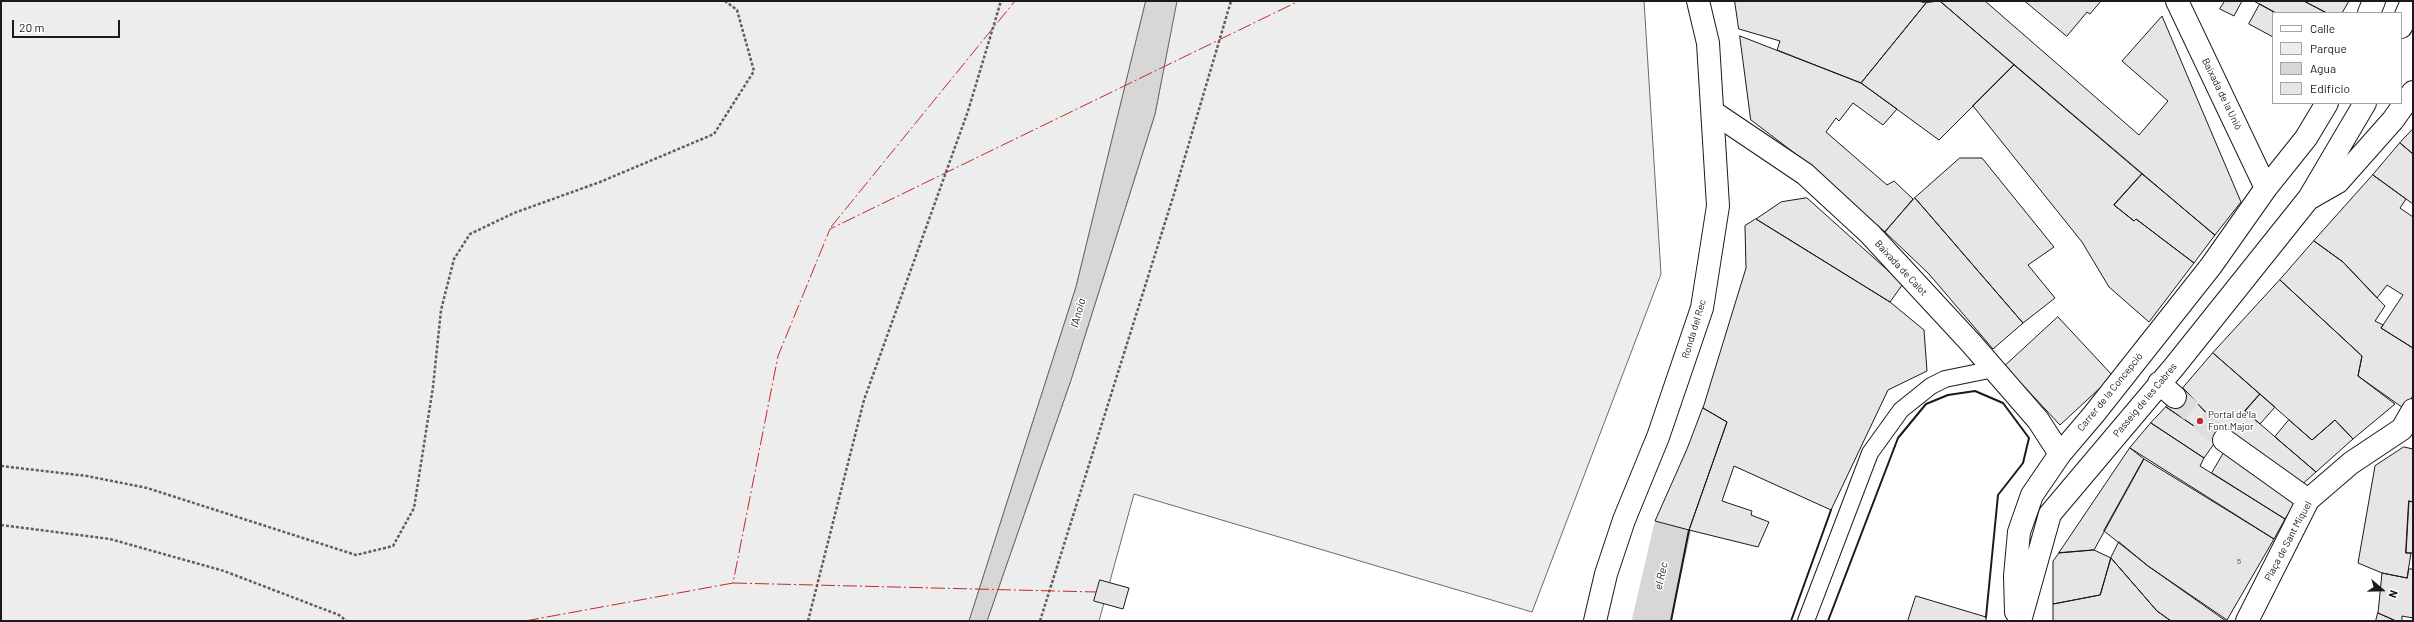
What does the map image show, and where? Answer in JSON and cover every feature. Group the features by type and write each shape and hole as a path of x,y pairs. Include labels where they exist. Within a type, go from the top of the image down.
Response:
{"street":[{"name":"Ronda del Rec","path":"1595,621 1606,574 1624,520 1658,437 1702,308 1718,206 1708,43 1698,1"},
{"name":"Baixada de la Unió","path":"2177,1 2266,188"},
{"path":"2369,12 2374,1"},
{"path":"2402,25 2412,1"},
{"name":"Passeig de les Cabres","path":"2308,198 2338,182 2393,120 2413,92"},
{"name":"Carrer de la Concepció","path":"2016,621 2015,576 2019,532 2032,495 2060,454 2206,272 2266,188 2306,138 2326,104"},
{"name":"Passeig de les Cabres","path":"2020,621 2050,514 2167,390 2308,198 2364,104"},
{"name":"Baixada de Calot","path":"1713,112 1805,174 1870,234 1994,369 2038,420 2060,454"},
{"path":"2407,432 2413,410"},
{"name":"Plaça de Sant Miquel","path":"2246,621 2303,496 2351,462 2407,432"},
{"path":"2224,440 2303,496"}],"lane":[{"path":"1806,621 1870,453 1901,410 1931,386 1945,379 1994,369"}],"path":[{"path":"1,466 87,476 147,488 356,555 393,546 414,508 433,387 442,310 454,259 470,234 514,213 600,182 714,134 754,71 737,10 725,1"},
{"path":"808,621 864,400 968,111 1001,1"},
{"path":"1040,621 1172,201 1231,1"},
{"path":"1,525 110,539 224,571 339,615 347,621"}],"green space":[{"path":"1,1 1146,1 1076,287 969,621 1,621"},
{"path":"1177,1 1644,1 1661,274 1532,612 1134,494 1099,621 987,621 1071,380 1155,114"}],"water":[{"name":"l'Anoia","path":"1146,1 1177,1 1155,114 1071,380 987,621 969,621 1076,287"}],"building":[{"path":"1735,1 1918,1 1926,3 1861,83 1777,50 1780,41 1739,29"},
{"path":"1940,1 1985,1 2139,135 2168,101 2122,61 2162,16 2241,202 2215,235"},
{"path":"1940,1 2014,65 1939,140 1861,83 1926,3"},
{"path":"2025,1 2101,1 2090,14 2087,12 2067,36"},
{"path":"2225,1 2242,1 2234,16 2220,9"},
{"path":"2254,1 2304,1 2325,12 2274,12"},
{"path":"2304,1 2349,1 2343,12 2325,12"},
{"path":"2260,4 2274,12 2272,12 2272,36 2249,24"},
{"path":"1740,36 1861,83 1897,109 1883,125 1853,103 1839,121 1836,118 1826,132 1887,185 1894,181 1913,199 1885,232 1805,161 1751,120"},
{"path":"2014,65 2142,174 2114,205 2134,221 2136,219 2194,263 2149,322 2109,287 2082,242 1973,106"},
{"path":"2413,129 2413,154 2400,143"},
{"path":"2400,143 2413,154 2413,204 2373,175"},
{"path":"1960,158 1982,158 2054,247 2028,265 2055,298 2023,323 1915,198"},
{"path":"2142,174 2215,235 2194,263 2136,219 2134,221 2114,205"},
{"path":"2373,175 2406,199 2400,208 2413,217 2413,348 2381,328 2403,295 2387,285 2377,298 2343,262 2314,241"},
{"path":"1807,198 1903,284 1890,302 1756,219 1781,202"},
{"path":"1915,198 2023,323 1993,349 1929,274 1885,232"},
{"path":"1756,219 1890,302 1924,330 1927,371 1888,390 1831,510 1734,466 1722,501 1752,511 1751,515 1769,522 1758,547 1689,530 1727,422 1703,408 1746,268 1745,226"},
{"path":"2314,241 2343,262 2385,306 2375,321 2383,325 2381,328 2413,348 2413,395 2406,410 2358,376 2362,356 2280,280"},
{"path":"2280,280 2362,356 2358,376 2395,404 2353,439 2335,420 2312,440 2213,353"},
{"path":"2058,317 2113,376 2060,425 2005,366"},
{"path":"2213,353 2260,394 2245,411 2316,472 2299,487 2227,435 2183,388"},
{"name":"Portal de la Font Major","path":"2183,388 2227,435 2216,441 2166,407"},
{"path":"2260,394 2275,407 2260,424 2245,411"},
{"path":"2166,407 2216,441 2204,458 2151,423"},
{"path":"1703,408 1727,422 1689,530 1655,521 1687,449"},
{"path":"2289,420 2312,440 2335,420 2353,439 2316,472 2275,437"},
{"path":"2151,423 2204,458 2200,466 2285,519 2274,539 2130,448"},
{"path":"2404,447 2413,449 2413,502 2409,501 2406,553 2411,553 2407,578 2382,573 2358,563 2375,466"},
{"path":"2130,448 2144,459 2094,550 2059,553"},
{"path":"2226,449 2298,499 2285,519 2212,473"},
{"path":"2144,459 2274,539 2227,620 2148,566 2104,531"},
{"path":"2409,501 2413,502 2413,553 2406,553"},
{"path":"2119,542 2148,566 2226,621 2171,621 2157,611 2111,558"},
{"path":"2094,550 2111,558 2100,595 2053,604 2053,561 2059,553"},
{"path":"2111,558 2157,611 2171,621 2053,621 2053,604 2100,595"},
{"path":"2409,569 2413,569 2413,618 2402,616 2402,621 2396,621 2378,613 2382,573 2407,578"},
{"path":"1100,580 1129,588 1123,609 1094,601"},
{"path":"1916,596 1986,617 1986,621 1908,621"},
{"path":"2378,613 2396,621 2376,621"}],"waterway":[{"name":"el Rec","path":"1651,621 1672,531"}],"tunnel":[{"path":"2175,397 2224,440"}],"wall":[{"path":"1828,621 1898,438 1926,404 1948,395 1975,391 2003,403 2029,438 2023,463 1998,495 1986,617"},
{"path":"1791,621 1831,510"},
{"path":"1671,621 1689,530"}],"power":[{"path":"831,227 1015,1"},
{"path":"525,621 733,583 778,356 830,229 1299,1"},
{"path":"733,583 1096,592"}],"place":[{"name":"Portal de la Font Major","path":"2200,421"}]}
